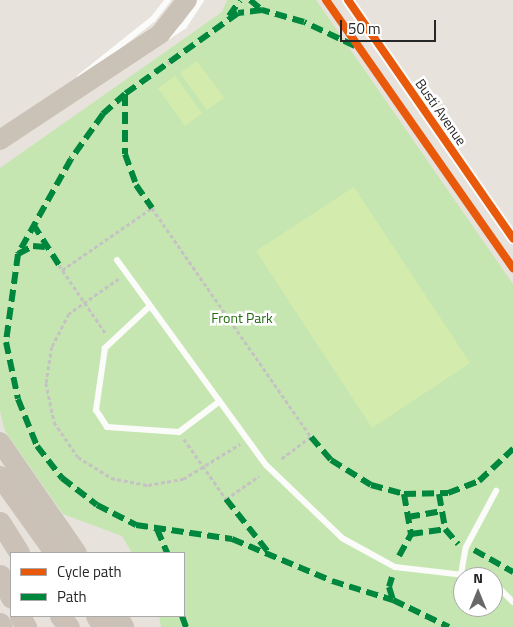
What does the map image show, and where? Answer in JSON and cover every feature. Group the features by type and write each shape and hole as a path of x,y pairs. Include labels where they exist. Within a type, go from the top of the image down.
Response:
{"highway":[{"path":"0,140 169,26 187,0"},
{"path":"0,442 76,552"},
{"path":"0,476 54,552"},
{"path":"0,522 18,552"},
{"path":"0,575 10,596"},
{"path":"61,617 69,627"},
{"path":"0,623 2,627"}],"street":[{"name":"Busti Avenue","path":"348,0 512,236"}],"lane":[{"path":"53,104 90,67 153,19 168,0"},
{"path":"122,59 184,26 201,0"},
{"path":"116,260 270,468 342,538 365,554 395,568 453,573"},
{"path":"150,306 105,348 96,410 107,427 179,432 220,401"},
{"path":"462,567 466,547 496,491"},
{"path":"503,592 513,602"}],"path":[{"path":"168,61 172,66"},
{"path":"62,270 152,208 311,437 280,460"},
{"path":"59,265 112,342"},
{"path":"94,296 126,274"},
{"path":"179,432 226,499 259,476"},
{"path":"211,464 247,438"}],"green space":[{"name":"Front Park","path":"227,0 316,0 513,284 513,627 161,627 159,617 185,617 185,552 131,552 122,536 63,514 5,431 0,411 0,168 222,12"},
{"path":"197,61 224,98 207,110 180,73"},
{"path":"175,76 202,113 185,126 158,88"},
{"path":"354,187 470,363 372,428 256,251"}],"marked path":[{"path":"229,16 240,0"},
{"path":"250,0 262,10"},
{"path":"355,46 304,22 262,10 238,13 125,94 103,114 71,159 18,254 6,342 18,399 37,446 62,478 97,505 136,525 232,539 332,581 393,600 449,627"},
{"path":"125,94 125,154 136,185 152,208"},
{"path":"33,224 59,265"},
{"path":"18,254 33,246 45,247"},
{"path":"311,437 331,460 371,485 404,494 448,493 479,481 513,449"},
{"path":"404,494 411,534"},
{"path":"439,494 445,529"},
{"path":"226,499 269,553"},
{"path":"408,517 442,511"},
{"path":"157,529 167,552"},
{"path":"399,556 411,534 445,529 458,544"},
{"path":"474,550 513,572"},
{"path":"392,577 389,587 393,600"},
{"path":"182,617 186,627"}],"cycle path":[{"path":"326,0 513,268"},
{"path":"348,0 513,238"}]}
